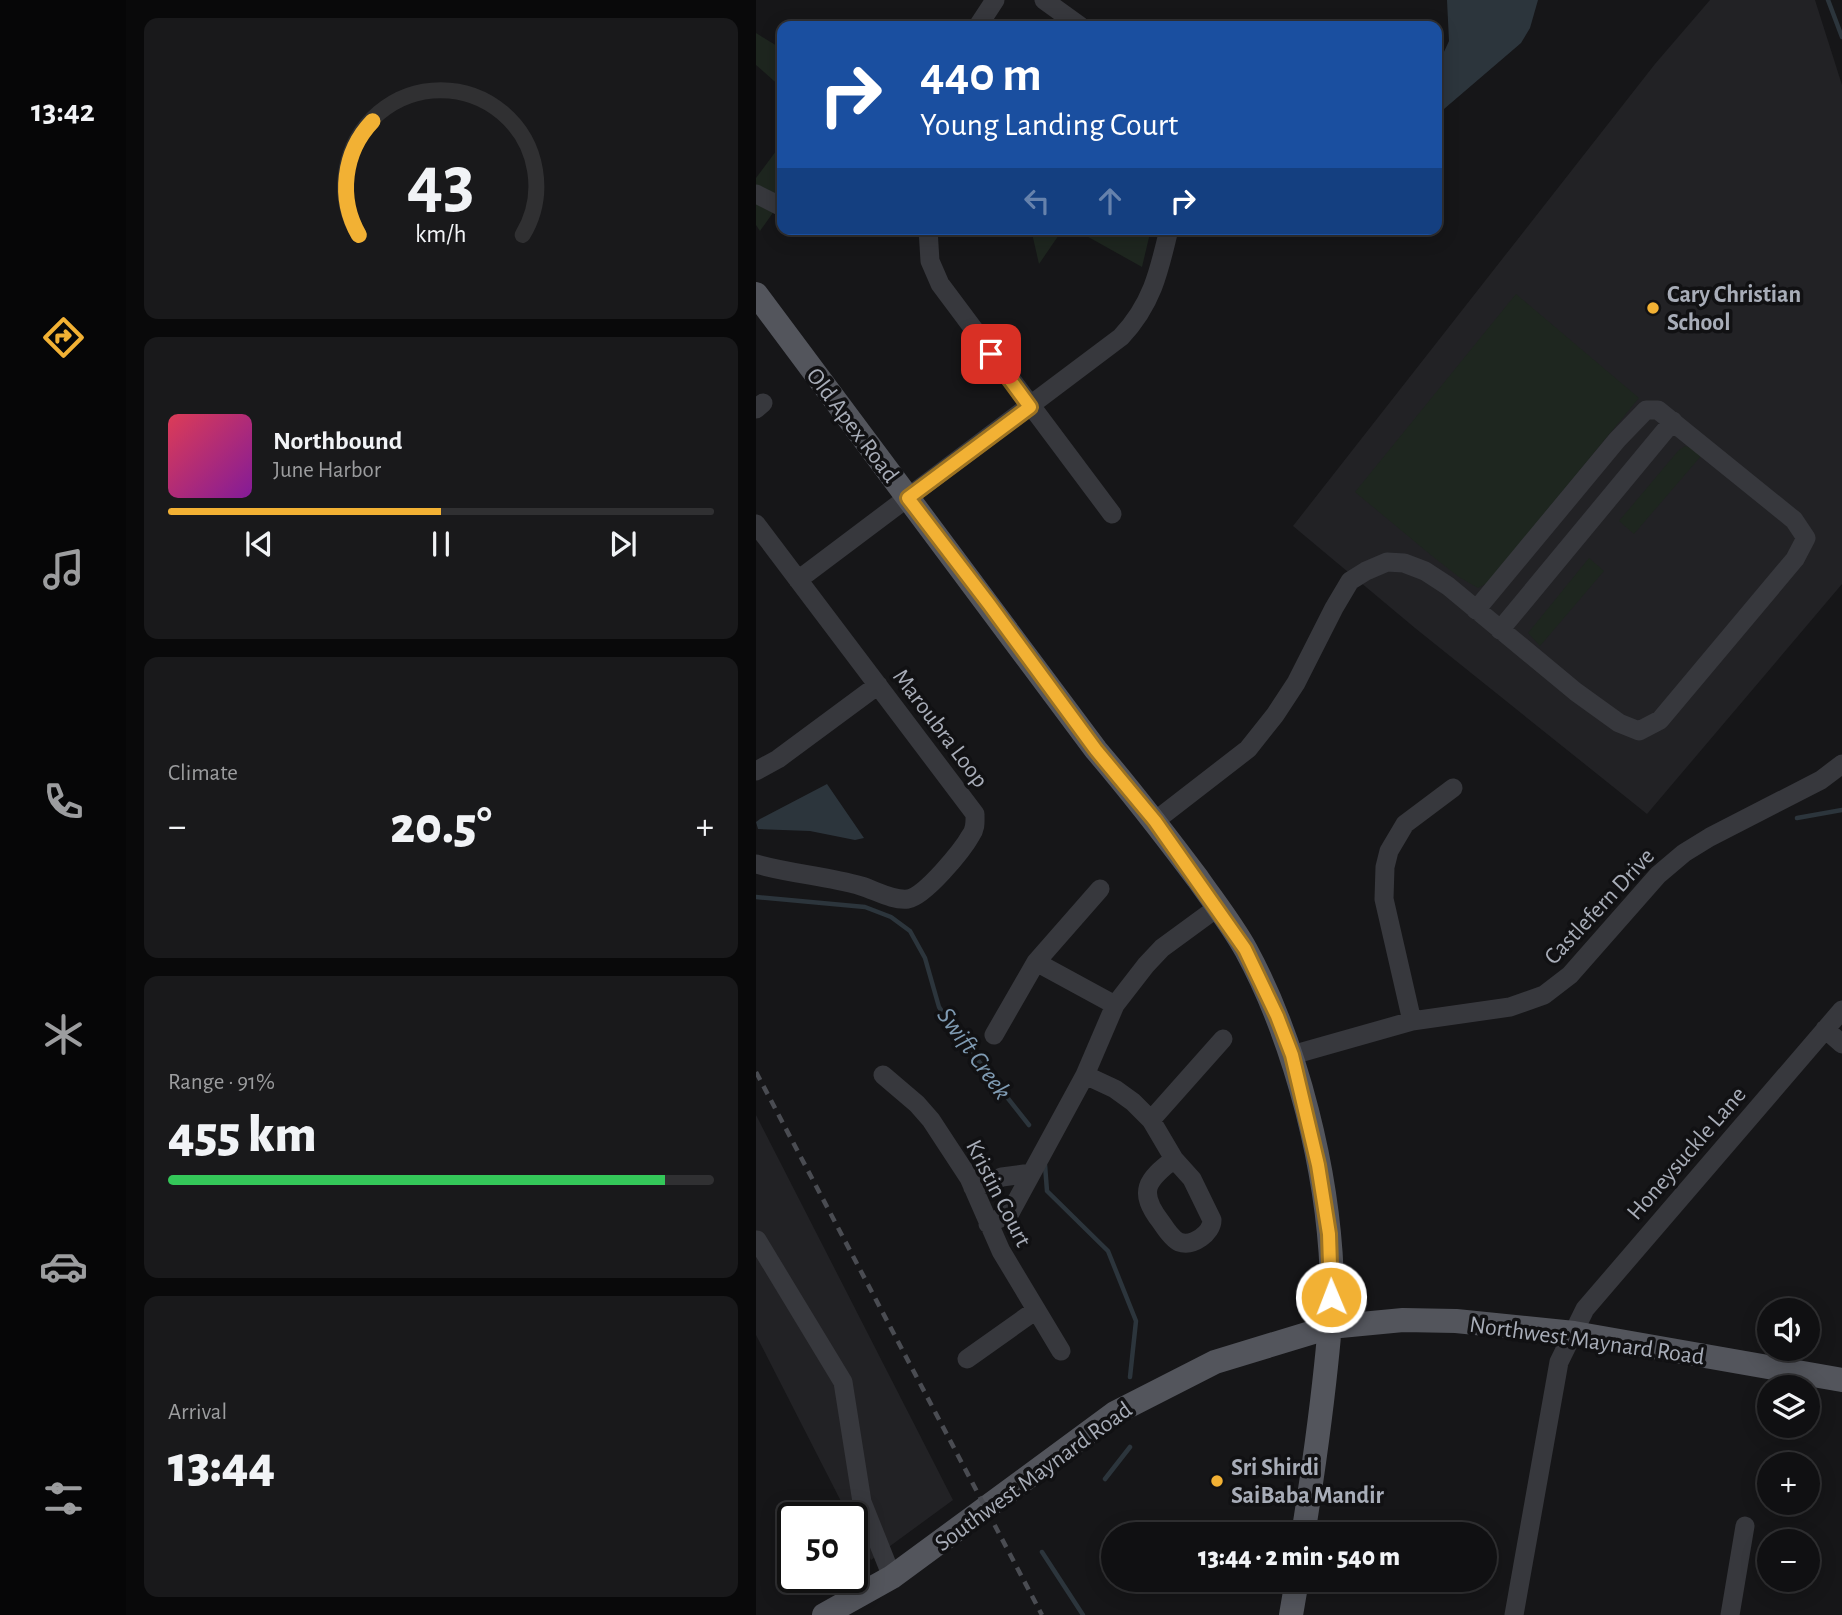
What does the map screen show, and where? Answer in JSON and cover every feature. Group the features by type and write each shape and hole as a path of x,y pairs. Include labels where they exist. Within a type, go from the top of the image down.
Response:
{"main road":[{"name":"Old Apex Road","path":"756,293 1096,750 1155,821 1218,907 1245,949 1277,1016 1292,1055 1318,1165 1329,1234 1332,1284 1320,1423 1305,1522"},
{"name":"Northwest Maynard Road","path":"1330,1327 1403,1320 1456,1321 1574,1333 1842,1380"},
{"name":"Southwest Maynard Road","path":"824,1615 892,1577 1115,1413 1215,1362 1330,1327"},
{"path":"1291,1615 1295,1592"}],"street":[{"path":"981,21 995,0"},
{"path":"1044,0 1073,21"},
{"path":"756,194 777,204"},
{"path":"928,235 930,261 940,284 1112,514"},
{"path":"798,580 1108,349 1132,326 1149,298 1156,283 1168,235"},
{"path":"1155,821 1248,749 1296,683 1350,581 1366,570 1387,562 1404,563 1425,571 1576,692 1619,723 1639,731 1660,720 1795,559 1806,538 1794,520 1672,421 1658,410 1646,410 1617,440 1476,610"},
{"path":"1500,630 1672,421"},
{"name":"Maroubra Loop","path":"756,524 975,814 973,833 921,893 906,899 832,877 776,870 756,864"},
{"path":"756,771 778,759 878,685"},
{"name":"Castlefern Drive","path":"1292,1055 1412,1021 1510,1007 1544,995 1570,975 1658,875 1684,853 1821,780 1842,764"},
{"path":"1412,1021 1384,899 1385,867 1389,851 1405,824 1453,788"},
{"path":"993,1035 1036,962 1100,889"},
{"path":"988,1224 1010,1213 1085,1075 1115,1005 1162,948 1218,907"},
{"path":"1036,962 1115,1005"},
{"name":"Honeysuckle Lane","path":"1514,1615 1555,1378 1561,1355 1585,1309 1842,1010"},
{"path":"1825,1029 1842,1044"},
{"path":"1151,1120 1223,1039"},
{"name":"Kristin Court","path":"883,1075 917,1104 969,1178 1001,1251 1061,1350"},
{"path":"1085,1075 1115,1089 1133,1102 1151,1120 1174,1159"},
{"path":"973,1188 1002,1177 1031,1173"},
{"path":"757,1240 843,1382 862,1503 892,1577"},
{"path":"967,1359 1036,1310"},
{"path":"1730,1615 1745,1526"}],"shaded area":[{"path":"1447,0 1538,0 1530,28 1521,43 1442,111 1442,56 1449,41"},
{"name":"Cary Christian School","path":"1710,0 1815,0 1842,85 1842,584 1647,814 1415,628 1293,526 1655,64"},
{"path":"756,33 777,46 777,84 756,65"},
{"path":"777,150 777,207 760,231 756,225 756,178"},
{"path":"1032,235 1059,235 1039,264"},
{"path":"1085,235 1150,235 1142,267"},
{"path":"1516,294 1639,398 1487,583 1478,588 1432,556 1355,492"},
{"path":"1685,446 1701,456 1634,534 1619,521"},
{"path":"1589,558 1604,571 1540,646 1528,633"},
{"path":"827,784 864,838 855,840 810,831 758,829 756,822 760,819"},
{"path":"756,1115 953,1500 871,1560 868,1554 868,1502 841,1502 756,1335"}],"waterway":[{"path":"1828,0 1842,37"},
{"path":"1797,818 1842,810"},
{"name":"Swift Creek","path":"756,897 865,907 891,917 910,931 925,958 939,1007 1029,1125"},
{"name":"Swift Creek","path":"1045,1165 1047,1191 1108,1251 1136,1321 1130,1377"},
{"name":"Swift Creek","path":"1105,1479 1130,1447"},
{"name":"Swift Creek","path":"1042,1552 1083,1615"}],"railway":[{"path":"756,1072 1042,1615"}],"place":[{"name":"Cary Christian School","path":"1653,308"},
{"name":"Sri Shirdi SaiBaba Mandir","path":"1217,1481"}],"route":[{"path":"991,354 1030,407 908,498 1096,750 1155,821 1245,949 1292,1055 1318,1165 1329,1234 1331,1297"}]}
